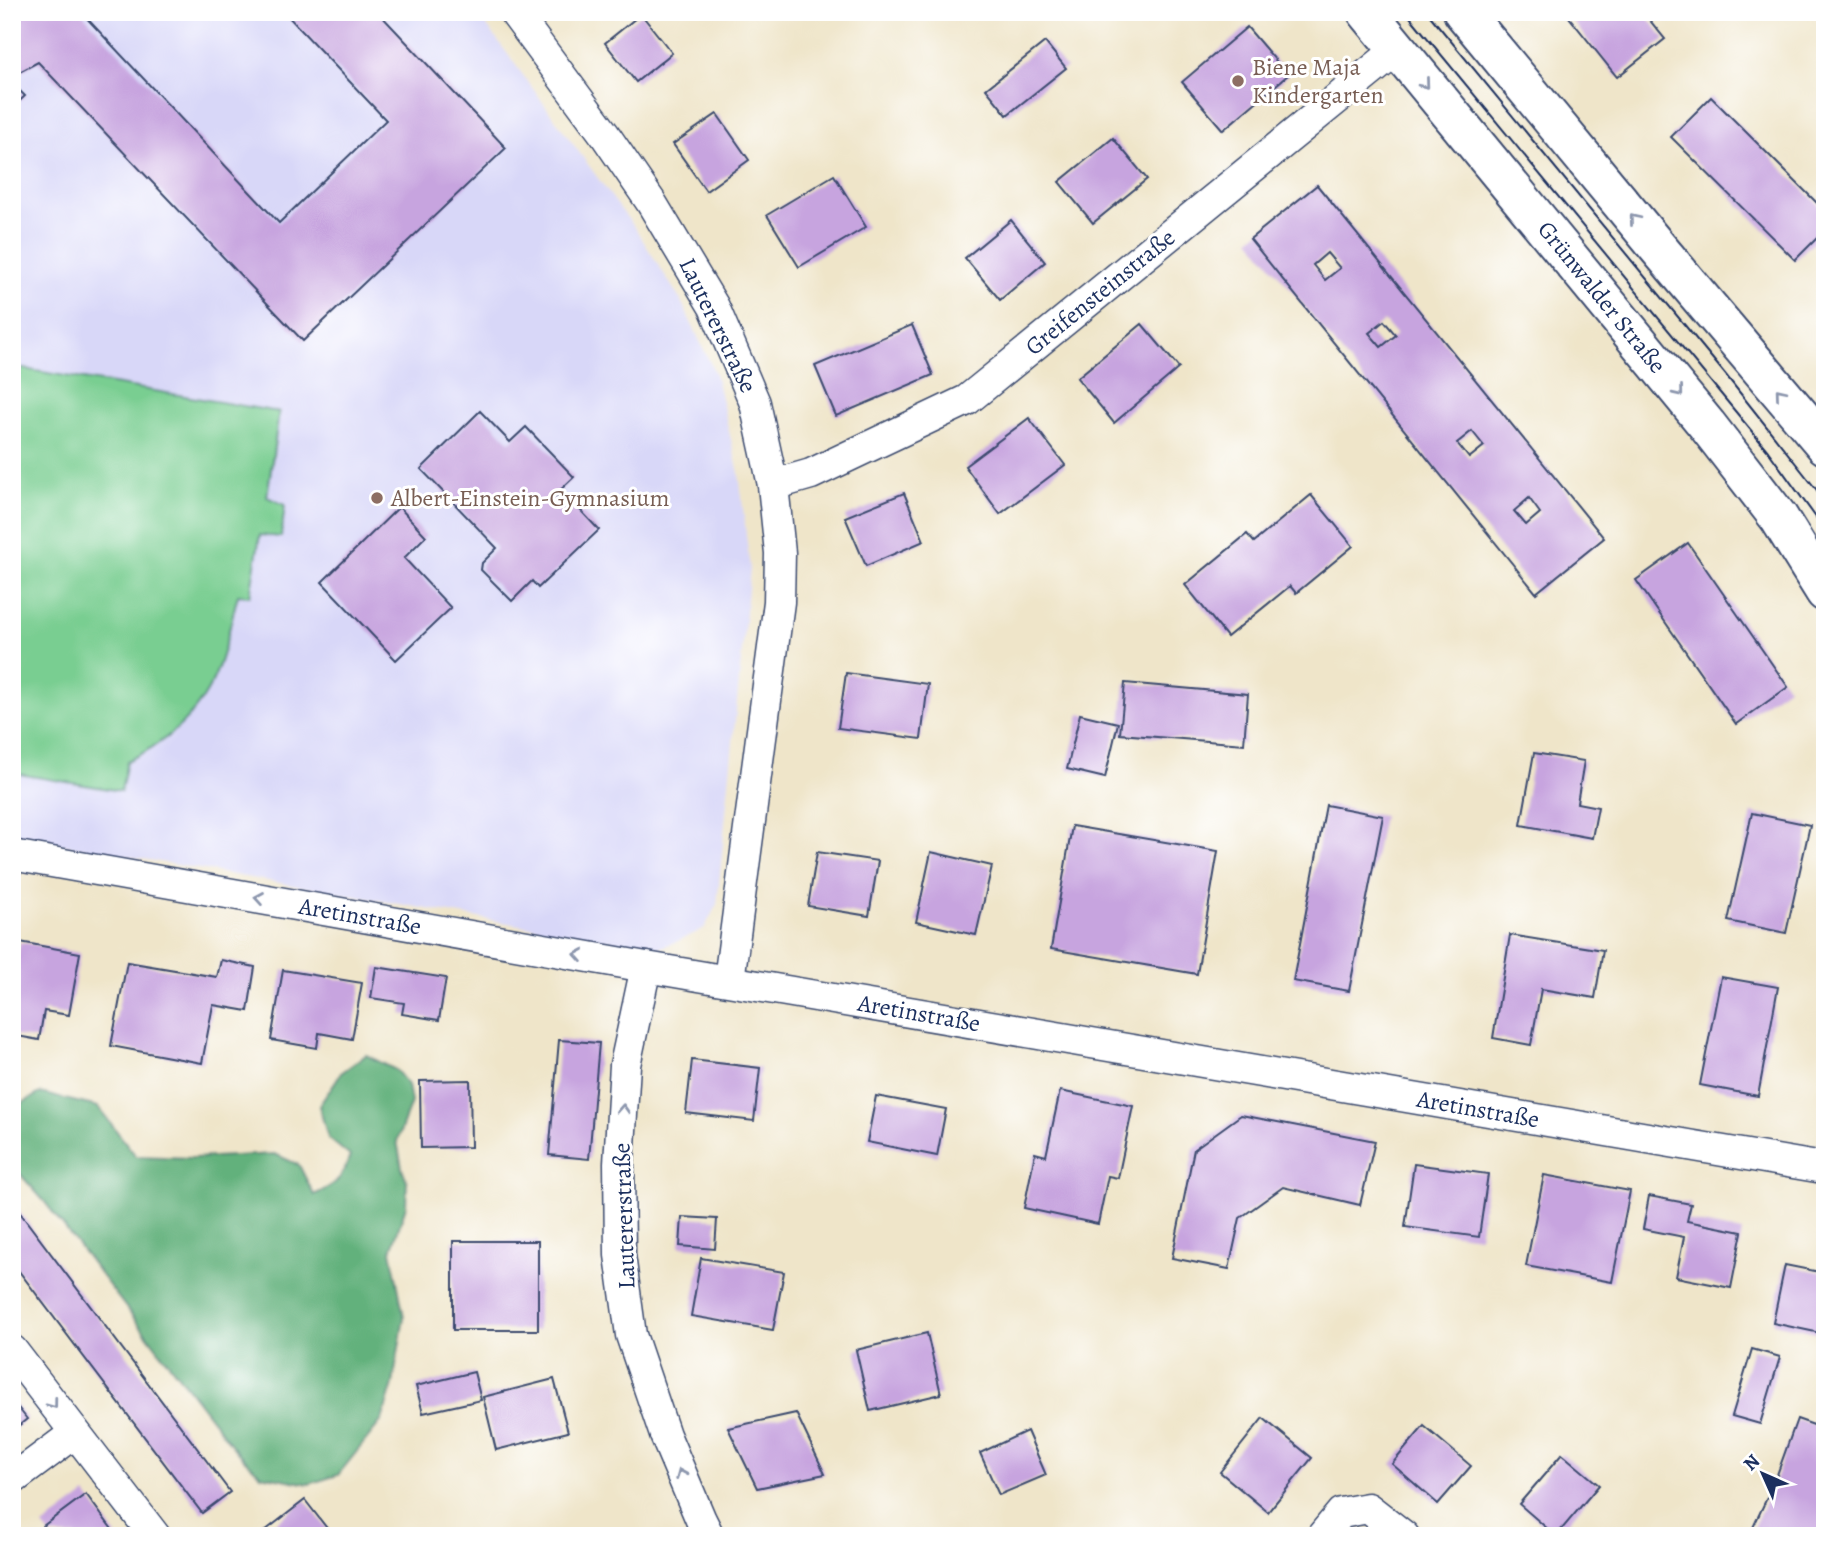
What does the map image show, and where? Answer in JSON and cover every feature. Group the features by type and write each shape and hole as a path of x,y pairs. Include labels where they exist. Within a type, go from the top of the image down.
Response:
{"main road":[{"name":"Grünwalder Straße","path":"1367,12 1707,425 1779,518 1825,592"},
{"path":"1463,12 1825,445"}],"street":[{"name":"Lautererstraße","path":"525,16 656,209 714,307 755,403 773,485 780,554 779,602 729,980"},
{"name":"Greifensteinstraße","path":"773,485 811,474 967,400 1397,50"},
{"name":"Aretinstraße","path":"12,855 646,967 1817,1167 1825,1162"},
{"name":"Lautererstraße","path":"646,967 625,1065 620,1163 620,1255 631,1335 665,1435 709,1536"},
{"path":"12,1350 155,1536"},
{"path":"12,1480 75,1433"},
{"path":"1322,1536 1341,1513 1368,1508 1405,1536"}],"shaded area":[{"name":"Albert-Einstein-Gymnasium","path":"12,12 477,12 635,228 680,299 715,373 739,473 750,569 717,904 704,929 656,949 12,836"}],"green space":[{"path":"12,367 279,412 267,497 285,505 281,537 260,535 250,596 238,595 221,659 206,693 197,707 173,732 127,761 121,791 12,773"},
{"path":"366,1055 396,1070 408,1085 411,1102 397,1141 407,1181 406,1206 391,1251 404,1317 393,1384 382,1420 338,1475 309,1484 261,1475 237,1452 44,1201 12,1165 12,1109 40,1093 98,1107 136,1156 193,1158 275,1154 299,1165 314,1195 337,1180 350,1156 328,1138 319,1106 341,1073"}],"building":[{"path":"12,12 81,12 279,223 386,120 284,12 378,12 506,148 303,341 38,62 12,76"},
{"path":"1565,12 1643,12 1665,39 1617,77"},
{"path":"641,14 672,53 636,82 605,43"},
{"path":"1247,27 1288,75 1223,130 1182,82"},
{"path":"1045,42 1066,68 1007,115 986,89"},
{"path":"12,83 25,96 12,108"},
{"path":"1711,97 1825,211 1825,230 1795,260 1671,137"},
{"path":"717,114 749,160 706,191 673,144"},
{"path":"1113,138 1147,179 1093,223 1059,182"},
{"path":"834,175 866,227 799,267 767,215"},
{"path":"1317,185 1604,538 1536,593 1250,239","holes":["1327,253 1340,268 1325,280 1313,265","1384,321 1396,335 1381,347 1369,333","1472,431 1484,446 1469,458 1457,443","1529,498 1540,513 1526,525 1514,511"]},
{"path":"1011,220 1045,262 1000,300 965,258"},
{"path":"1142,324 1179,368 1114,423 1077,378"},
{"path":"912,325 933,375 836,416 815,366"},
{"path":"480,411 510,442 526,427 574,477 555,495 562,503 568,497 599,530 538,588 532,581 512,601 481,570 482,563 497,548 421,469"},
{"path":"1029,418 1065,465 1000,514 965,466"},
{"path":"904,493 924,541 866,566 845,517"},
{"path":"1311,495 1353,546 1296,593 1290,586 1227,637 1185,585 1247,534 1254,542"},
{"path":"399,507 426,536 404,558 451,608 396,660 322,582"},
{"path":"1688,543 1788,687 1736,724 1636,580"},
{"path":"846,673 928,684 921,739 838,728"},
{"path":"1125,683 1248,694 1244,744 1120,734"},
{"path":"1080,714 1118,723 1105,778 1067,769"},
{"path":"1534,753 1584,761 1577,803 1598,807 1592,838 1521,825"},
{"path":"1326,805 1383,816 1349,991 1293,981"},
{"path":"1752,813 1810,825 1786,933 1728,921"},
{"path":"1072,826 1218,851 1197,974 1051,949"},
{"path":"817,852 878,861 869,916 808,906"},
{"path":"931,852 992,866 976,935 916,922"},
{"path":"1510,935 1603,950 1595,998 1541,989 1531,1045 1493,1038"},
{"path":"20,942 80,953 69,1015 44,1011 39,1040 12,1035 12,986"},
{"path":"221,960 255,967 248,1011 213,1005 202,1063 111,1046 127,962 217,977"},
{"path":"376,967 446,978 439,1020 402,1014 404,1003 371,998"},
{"path":"283,970 362,983 352,1039 319,1033 317,1048 271,1040"},
{"path":"1721,977 1778,987 1758,1096 1700,1085"},
{"path":"559,1040 599,1043 589,1159 549,1155"},
{"path":"692,1060 760,1068 754,1121 686,1113"},
{"path":"470,1080 471,1147 421,1148 420,1081"},
{"path":"1060,1091 1133,1106 1118,1178 1108,1176 1098,1224 1024,1208 1035,1153 1046,1156"},
{"path":"876,1096 946,1109 937,1156 867,1142"},
{"path":"1241,1115 1375,1141 1360,1205 1283,1187 1240,1218 1229,1269 1172,1258 1194,1149"},
{"path":"1414,1164 1488,1174 1479,1237 1405,1227"},
{"path":"1544,1175 1630,1191 1612,1282 1526,1266"},
{"path":"1649,1196 1691,1204 1687,1221 1742,1232 1731,1288 1676,1277 1684,1237 1643,1229"},
{"path":"12,1202 230,1492 202,1513 12,1262"},
{"path":"682,1217 717,1219 715,1249 680,1246"},
{"path":"453,1241 538,1241 538,1330 453,1330"},
{"path":"701,1258 784,1272 773,1330 691,1316"},
{"path":"1785,1265 1825,1273 1825,1334 1773,1323"},
{"path":"927,1333 941,1394 870,1411 856,1350"},
{"path":"1752,1349 1780,1357 1760,1424 1732,1416"},
{"path":"474,1372 481,1400 423,1413 416,1386"},
{"path":"554,1379 568,1432 496,1450 483,1397"},
{"path":"12,1400 27,1419 12,1431"},
{"path":"796,1413 825,1474 757,1488 728,1428"},
{"path":"1263,1418 1312,1458 1268,1512 1220,1472"},
{"path":"1797,1419 1825,1429 1825,1536 1749,1536 1774,1483"},
{"path":"1424,1426 1471,1466 1438,1504 1392,1464"},
{"path":"1027,1431 1046,1475 999,1495 980,1453"},
{"path":"1562,1454 1599,1485 1556,1536 1519,1504"},
{"path":"86,1494 117,1536 51,1536 43,1526"},
{"path":"305,1500 333,1536 261,1534"}],"tram line":[{"path":"1406,12 1768,451 1825,530"},
{"path":"1427,12 1725,374 1825,502"}],"place":[{"name":"Biene Maja Kindergarten","path":"1238,81"},
{"name":"Albert-Einstein-Gymnasium","path":"377,498"}]}
